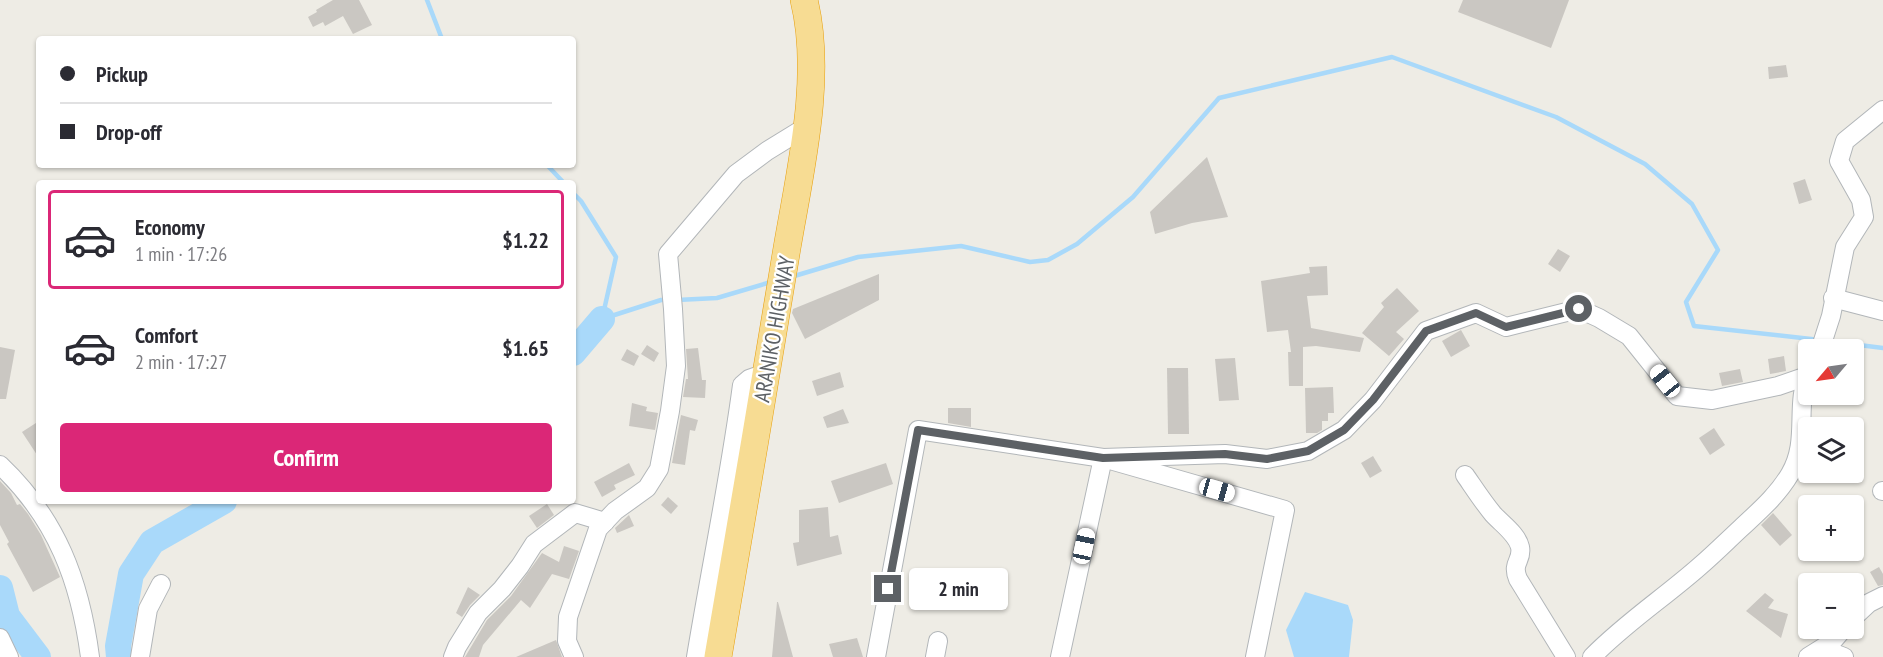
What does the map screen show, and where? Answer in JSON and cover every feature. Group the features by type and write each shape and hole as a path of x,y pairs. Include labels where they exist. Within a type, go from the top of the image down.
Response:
{"highway":[{"name":"ARANIKO HIGHWAY","path":"718,657 806,127 812,57 810,23 804,0"}],"street":[{"path":"1823,339 1845,247 1864,217 1861,200 1839,161 1845,141 1883,110"},
{"path":"574,657 567,641 568,617 598,529 615,511 647,488 658,469 670,411 676,366 668,254 736,174 767,151 806,127"},
{"path":"1832,307 1883,311"},
{"path":"1103,458 1225,454 1267,459 1308,451 1344,430 1373,400 1426,331 1476,313 1506,327 1579,309 1629,336 1677,396 1712,400 1778,386 1798,378"},
{"path":"696,657 715,540 732,461 741,385 749,379 766,373"},
{"path":"1592,657 1629,623 1701,565 1779,489 1790,474 1801,444 1802,405"},
{"path":"876,657 918,430 1103,458 1285,510 1255,657"},
{"path":"1060,657 1103,458"},
{"path":"0,465 30,497 64,554 77,588 86,622 90,657"},
{"path":"1465,474 1492,513 1517,541 1521,549 1516,564 1518,579 1566,657"},
{"path":"453,657 478,613 502,589 534,544 576,513 605,522"},
{"path":"140,657 148,609 161,584"},
{"path":"1864,608 1883,596"},
{"path":"0,638 9,657"},
{"path":"1816,653 1832,639"},
{"path":"1816,653 1844,657"}],"water":[{"path":"1305,592 1348,605 1353,620 1349,657 1294,657 1286,630"}],"building":[{"path":"333,0 359,0 372,25 353,34 343,16 325,26 323,22 313,27 308,17"},
{"path":"1463,0 1569,0 1551,48 1458,12"},
{"path":"1786,65 1788,77 1769,79 1768,67"},
{"path":"1207,157 1228,217 1192,223 1155,234 1150,212"},
{"path":"1805,179 1812,200 1799,204 1793,183"},
{"path":"1558,249 1570,256 1560,272 1548,264"},
{"path":"1327,266 1328,295 1307,296 1311,328 1364,338 1360,352 1316,346 1303,347 1303,386 1289,386 1288,352 1291,352 1288,330 1267,332 1261,281 1310,273 1309,267"},
{"path":"879,274 879,300 805,339 792,313 793,309"},
{"path":"1397,288 1419,311 1396,332 1404,339 1389,356 1362,333 1384,307 1381,303"},
{"path":"1461,330 1470,346 1451,357 1442,341"},
{"path":"647,345 659,353 654,362 641,354"},
{"path":"0,347 15,350 6,399 0,399"},
{"path":"698,348 702,380 706,380 705,398 683,397 686,379 688,379 686,349"},
{"path":"627,349 639,356 634,366 621,360"},
{"path":"1784,356 1786,371 1770,374 1768,359"},
{"path":"1235,358 1239,400 1219,401 1215,359"},
{"path":"1167,368 1188,368 1189,434 1168,434"},
{"path":"1740,369 1743,382 1722,386 1719,373"},
{"path":"840,372 844,387 817,396 812,381"},
{"path":"1333,387 1334,413 1328,413 1328,421 1322,421 1322,430 1317,433 1306,433 1305,388"},
{"path":"632,403 647,407 646,411 658,413 655,430 629,426"},
{"path":"948,408 971,408 971,427 948,423"},
{"path":"843,409 849,423 827,428 823,417"},
{"path":"681,415 698,420 695,431 690,430 685,465 672,463"},
{"path":"36,423 36,453 22,432"},
{"path":"1714,428 1725,445 1710,455 1699,438"},
{"path":"1373,456 1382,471 1370,478 1361,463"},
{"path":"629,463 635,475 614,485 616,489 602,497 594,482"},
{"path":"886,463 893,484 839,503 831,481"},
{"path":"0,481 11,493 17,505 20,504 28,514 41,535 60,577 33,592 7,544 9,542 0,525"},
{"path":"668,497 678,506 671,514 661,505"},
{"path":"547,504 554,515 537,528 529,516"},
{"path":"828,507 830,537 838,535 842,554 797,566 793,543 799,542 799,510"},
{"path":"1773,513 1792,535 1780,546 1761,525"},
{"path":"629,515 634,526 617,533 615,528"},
{"path":"564,546 579,551 569,579 552,574 530,608 521,600 483,645 479,657 465,657 487,620 511,596 542,553 559,562"},
{"path":"1879,567 1883,574 1883,585 1878,586 1870,572"},
{"path":"468,587 480,595 462,617 456,613"},
{"path":"1765,593 1774,600 1768,608 1788,614 1781,638 1746,611"},
{"path":"778,602 793,657 772,657"},
{"path":"857,638 863,657 833,657 829,644"},
{"path":"556,640 562,657 516,657"}],"waterway":[{"path":"427,0 441,36"},
{"path":"791,277 858,257 961,246 1030,262 1048,260 1077,244 1133,197 1219,98 1392,57 1556,117 1645,164 1692,204 1718,250 1686,302 1694,326 1811,339"},
{"path":"550,168 561,180"},
{"path":"576,196 616,257 602,319"},
{"path":"677,300 717,298 771,282"},
{"path":"602,319 661,300 668,300"},
{"path":"576,349 602,319"},
{"path":"1864,346 1883,348"},
{"path":"119,657 118,646 131,574 152,542 219,504"},
{"path":"0,588 7,616 38,657"}],"route":[{"path":"888,589 918,430 1103,458 1225,454 1267,459 1308,451 1344,430 1373,400 1426,331 1476,313 1506,327 1579,309"}]}
